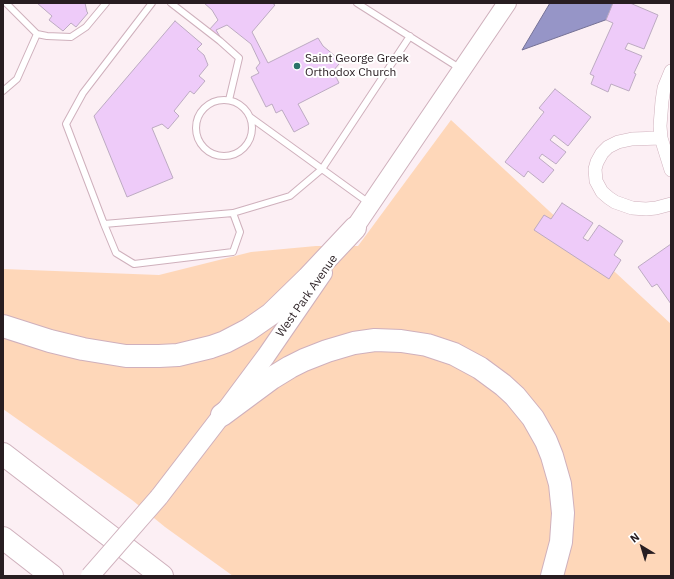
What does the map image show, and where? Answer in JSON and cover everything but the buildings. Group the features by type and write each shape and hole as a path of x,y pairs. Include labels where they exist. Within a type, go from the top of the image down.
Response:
{"highway":[{"path":"3,326 50,341 83,349 126,356 178,355 211,347 225,342 248,330 270,314 308,278 355,228"},
{"path":"222,416 272,378 297,364 327,351 354,343 375,340 401,341 427,345 454,354 480,368 509,391 533,418 546,441 560,484 563,513 561,542 552,576"},
{"path":"3,454 162,576"},
{"path":"3,538 52,576"}],"street":[{"name":"West Park Avenue","path":"90,576 160,497 266,356 355,228 507,3"},
{"path":"671,71 664,88 660,126 661,138 671,170"},
{"path":"661,138 632,139 618,142 608,147 602,153 597,162 596,181 602,192 609,198 615,202 632,208 656,208 671,204"}],"lane":[{"path":"6,3 37,34 71,37 86,27 106,3"},
{"path":"152,3 83,93 66,124 104,224 116,252 134,264 233,252 240,232 233,213"},
{"path":"171,3 239,58 229,100"},
{"path":"357,3 462,70"},
{"path":"3,91 17,79 37,34"},
{"path":"104,224 233,213 290,196 322,169 410,36"},
{"path":"229,100 238,103 250,117 253,126 252,135 248,144 242,151 234,155 224,157 207,151 197,136 196,126 198,117 203,109 211,104 229,100"},
{"path":"250,117 371,204"}],"shaded area":[{"path":"451,120 671,324 671,576 233,576 165,527 132,500 3,409 3,269 159,275 251,252 316,246 358,246"}],"water":[{"path":"550,3 619,3 608,19 522,50"}],"place":[{"name":"Saint George Greek Orthodox Church","path":"297,66"}]}
